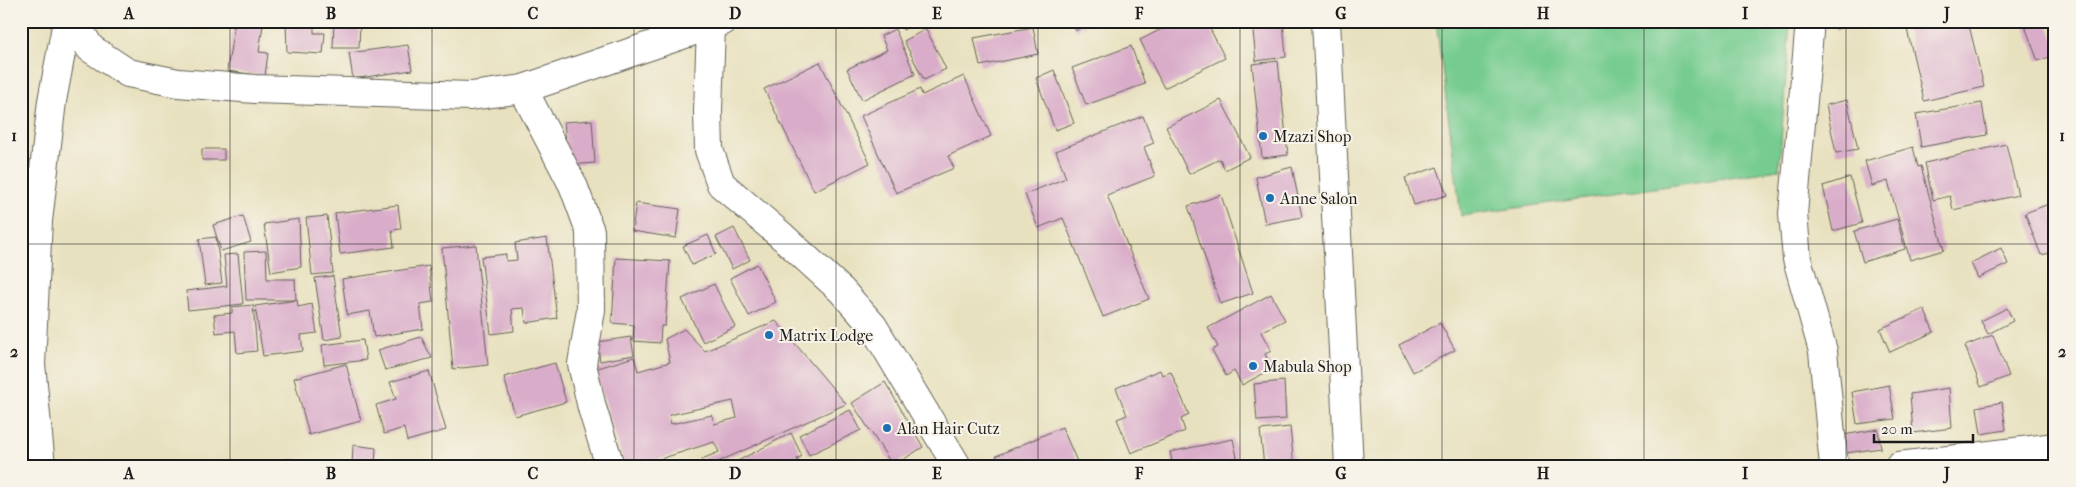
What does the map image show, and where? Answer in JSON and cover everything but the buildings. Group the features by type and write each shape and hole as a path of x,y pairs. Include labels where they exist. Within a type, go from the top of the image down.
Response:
{"street":[{"path":"41,466 32,364 38,222 52,101 68,21"},
{"path":"74,21 90,48 128,73 178,83 255,89 471,96 523,89 717,24 708,111 709,150 721,184 841,290 874,326 957,466"},
{"path":"1326,21 1349,466"},
{"path":"1810,21 1793,214 1797,259 1823,351 1834,466"},
{"path":"523,89 573,185 590,231 590,310 582,364 592,408 610,466"},
{"path":"1899,466 2055,447"}],"green space":[{"path":"1436,21 1790,21 1779,170 1461,216"}],"place":[{"name":"Mzazi Shop","path":"1263,136"},
{"name":"Anne Salon","path":"1270,198"},
{"name":"Matrix Lodge","path":"769,335"},
{"name":"Mabula Shop","path":"1253,366"},
{"name":"Alan Hair Cutz","path":"887,428"}]}
